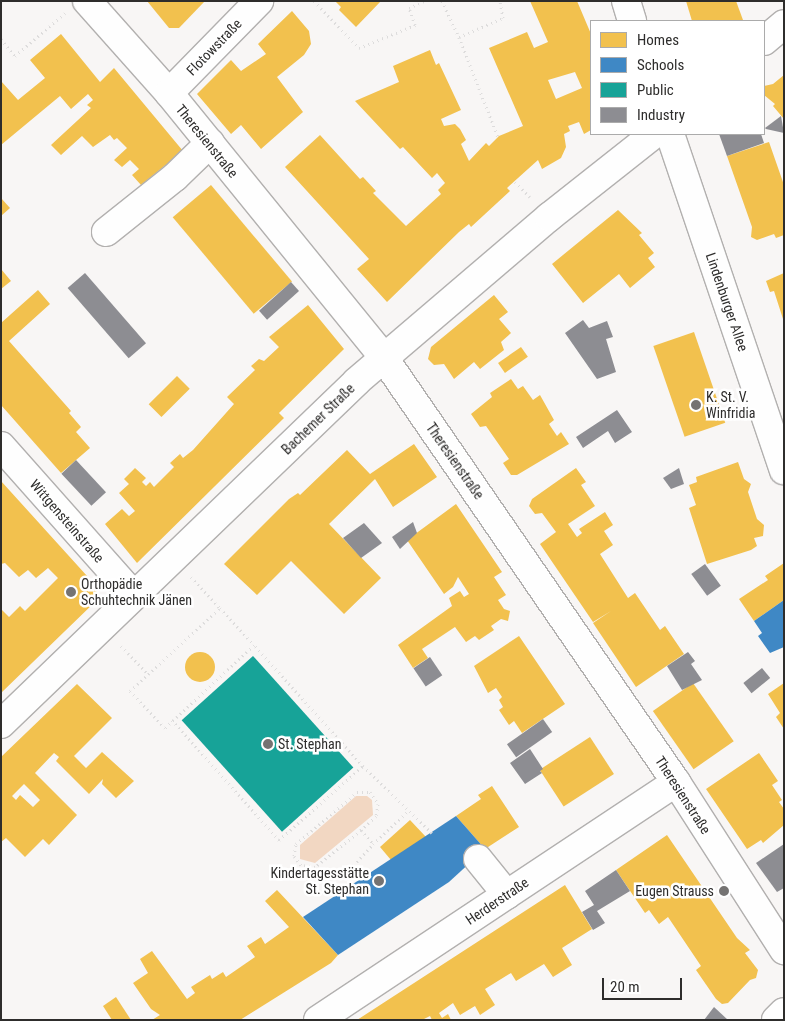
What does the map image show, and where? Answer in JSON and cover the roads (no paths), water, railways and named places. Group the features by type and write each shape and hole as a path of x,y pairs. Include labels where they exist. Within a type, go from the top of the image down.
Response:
{"street":[{"name":"Flotowstraße","path":"169,93 259,1"},
{"path":"626,1 632,20"},
{"name":"Theresienstraße","path":"79,4 169,93 384,358 676,782 784,950"},
{"path":"765,40 784,24"},
{"name":"Bachemer Straße","path":"1,724 384,358 550,217 653,135"},
{"name":"Lindenburger Allee","path":"670,135 784,470"},
{"path":"106,232 175,177 210,144"},
{"name":"Wittgensteinstraße","path":"1,446 134,596"},
{"name":"Herderstraße","path":"318,1020 676,782"},
{"path":"478,859 506,895"},
{"path":"776,1020 784,1012"}],"place":[{"name":"K. St. V. Winfridia","path":"696,405"},
{"name":"Orthopädie Schuhtechnik Jänen","path":"71,592"},
{"name":"St. Stephan","path":"268,744"},
{"name":"Kindertagesstätte St. Stephan","path":"379,881"},
{"name":"Eugen Strauss","path":"724,891"}]}
